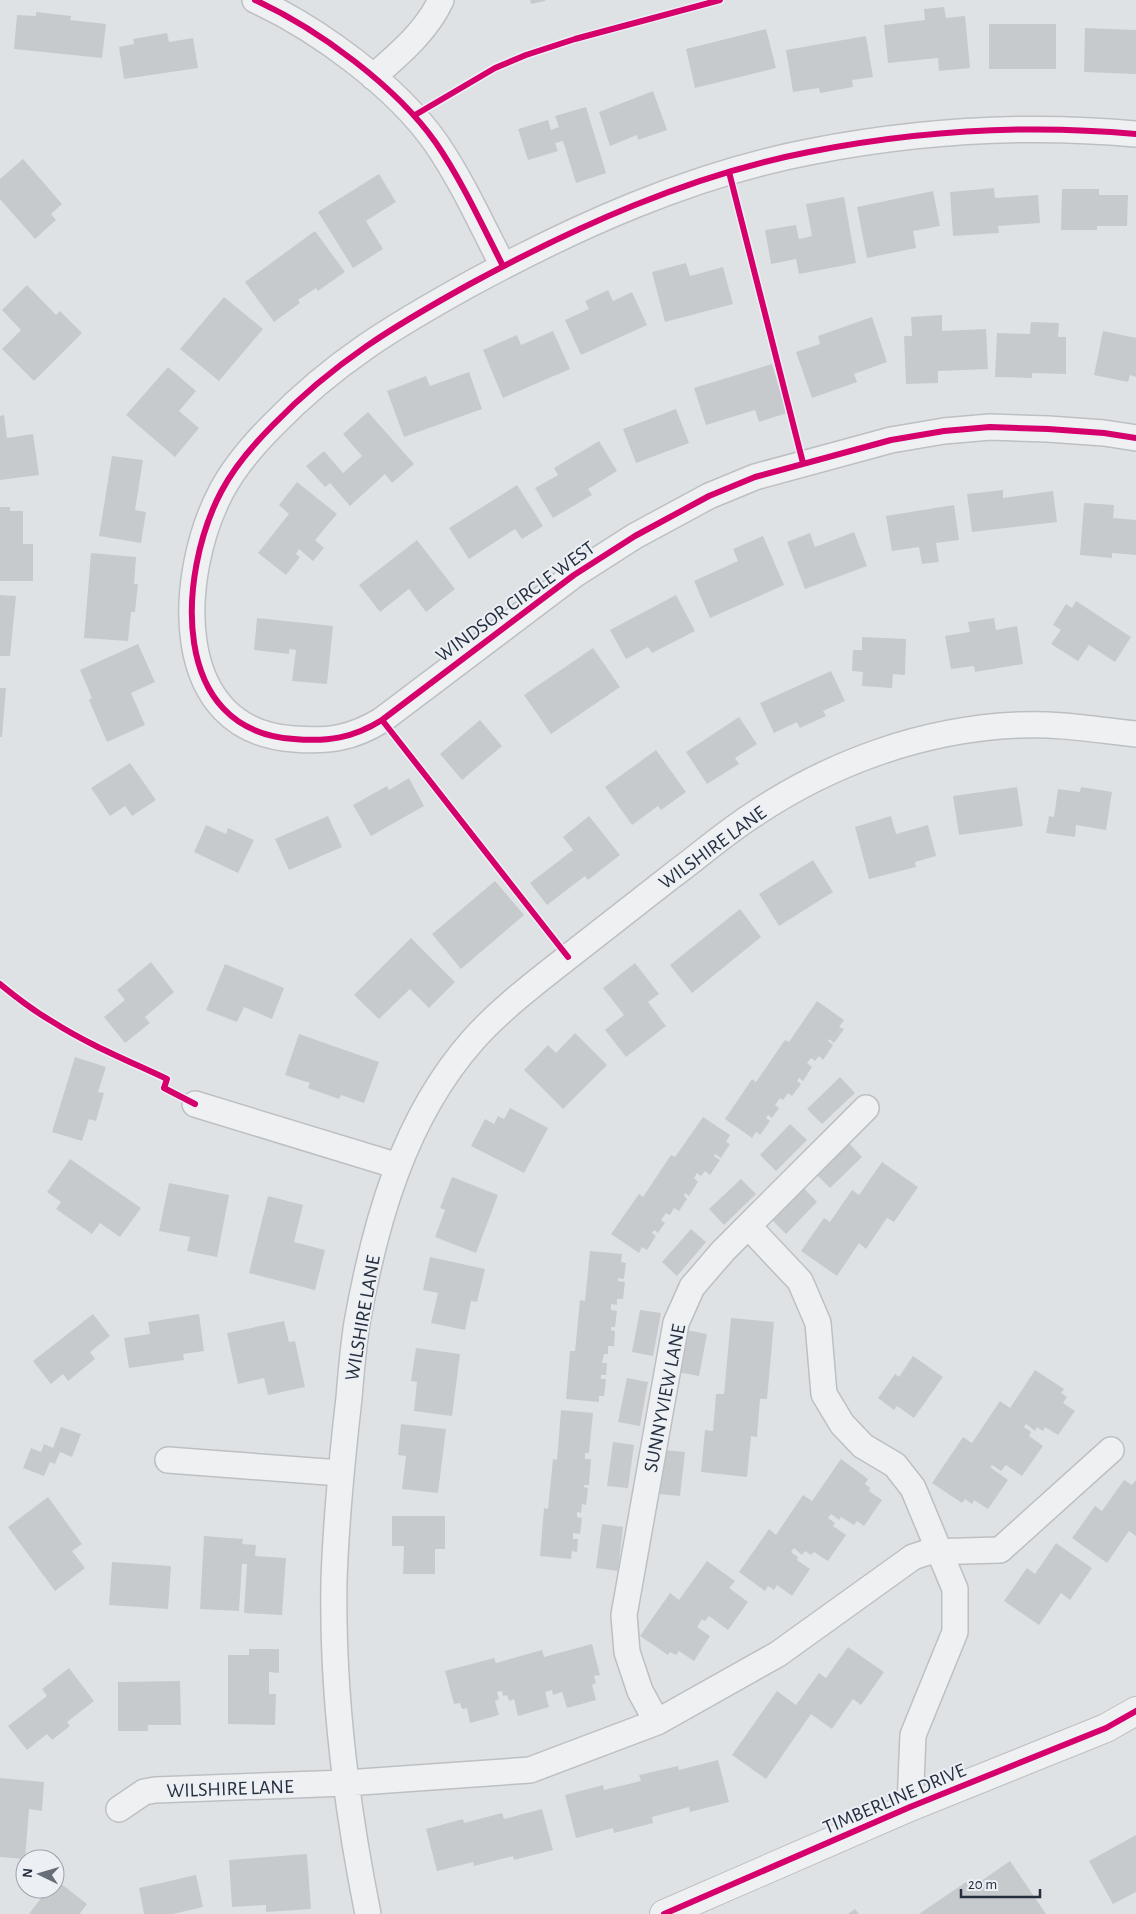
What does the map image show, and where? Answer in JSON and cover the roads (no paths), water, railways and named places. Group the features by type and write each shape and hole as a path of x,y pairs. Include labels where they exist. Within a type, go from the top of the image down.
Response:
{"street":[{"path":"255,0 284,13 331,44 373,77 415,116 455,172 503,266"},
{"path":"373,77 415,39 428,24 441,0"},
{"name":"WINDSOR CIRCLE WEST","path":"1136,134 1050,129 951,132 873,141 806,152 729,172 621,212 503,266 398,325 336,367 304,394 254,445 236,468 213,509 201,544 191,604 198,667 207,687 219,704 233,718 250,729 270,736 289,739 310,740 351,736 366,730 382,720 581,570 635,536 692,505 755,477 891,440 944,431 990,427 1048,429 1104,433 1136,438"},
{"name":"WILSHIRE LANE","path":"368,1914 346,1783 335,1644 334,1582 340,1473 357,1324 383,1209 414,1128 444,1080 472,1040 511,1002 744,821 785,795 824,774 865,755 912,740 968,730 1018,725 1058,725 1136,734"},
{"path":"195,1104 398,1166"},
{"name":"SUNNYVIEW LANE","path":"657,1722 640,1691 627,1652 624,1615 676,1323 692,1287 723,1251 866,1108"},
{"path":"748,1226 800,1281 818,1323 824,1394 842,1424 863,1446 894,1465 913,1488 955,1589 955,1632 913,1735 910,1808"},
{"path":"346,1783 530,1770 657,1722 778,1654 913,1556 928,1552 1000,1550 1111,1450"},
{"path":"168,1460 340,1473"},
{"name":"TIMBERLINE DRIVE","path":"664,1914 910,1808 1106,1728 1136,1711"},
{"name":"WILSHIRE LANE","path":"119,1809 144,1792 155,1790 346,1783"}]}
